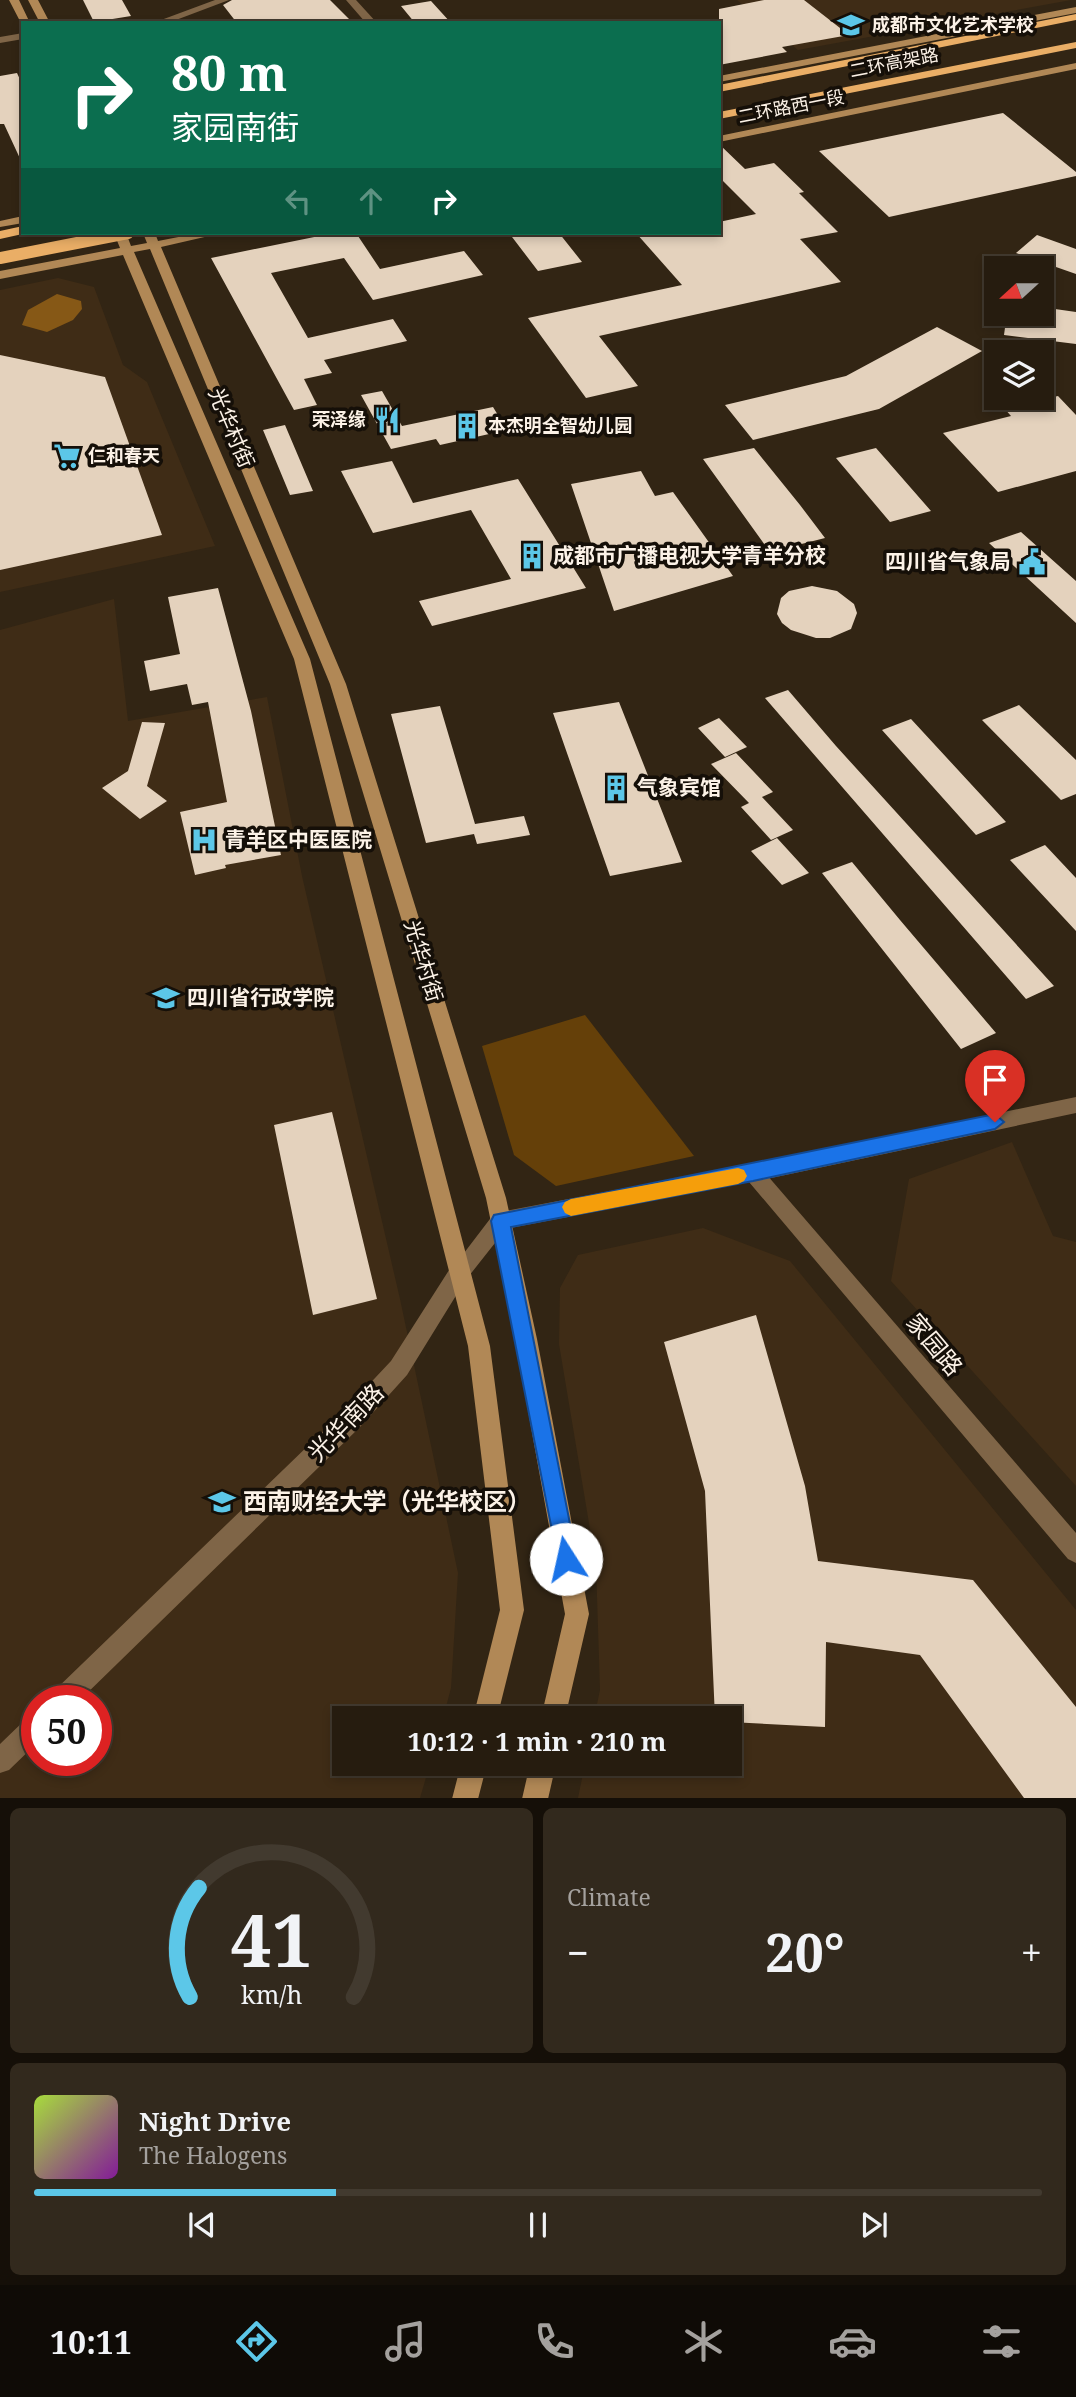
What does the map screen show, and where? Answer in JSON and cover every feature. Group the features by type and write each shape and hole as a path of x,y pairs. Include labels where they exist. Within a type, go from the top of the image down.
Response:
{"highway":[{"path":"721,89 1076,17"},
{"name":"二环高架路","path":"721,95 1076,26"},
{"name":"二环高架路","path":"721,116 1076,45"},
{"path":"721,127 1076,56"},
{"path":"0,234 21,230"},
{"path":"0,258 125,238"}],"main road":[{"path":"14,0 24,21"},
{"path":"33,0 44,21"},
{"name":"二环路西一段","path":"721,79 1076,10"},
{"name":"二环路西一段","path":"721,139 1076,66"},
{"path":"0,224 21,219"},
{"path":"0,275 125,238 190,235"},
{"name":"光华村街","path":"125,238 302,659 458,1274 479,1346 512,1610 488,1706"},
{"name":"光华村街","path":"152,238 338,684 500,1221 526,1339 577,1614 556,1706"},
{"path":"465,1798 471,1776"},
{"path":"535,1798 540,1776"}],"street":[{"path":"164,21 224,0"},
{"path":"351,0 370,21"},
{"path":"0,40 21,36"},
{"path":"500,1221 753,1173 1076,1105"},
{"name":"家园路","path":"753,1173 1076,1551"},
{"name":"光华南路","path":"78,1685 352,1419 399,1368 458,1274 500,1221"},
{"path":"0,1761 21,1741"}],"shaded area":[{"name":"成都市文化艺术学校","path":"737,0 1071,0 798,50"},
{"path":"58,278 94,287 123,365 147,382 215,546 0,592 0,290"},
{"path":"57,294 81,301 82,309 73,320 47,332 22,325 28,310"},
{"name":"西南财经大学（光华校区）","path":"114,599 128,721 267,697 302,876 400,1299 458,1573 451,1688 446,1706 332,1706 332,1776 426,1776 420,1798 0,1798 0,630"},
{"path":"585,1015 694,1156 556,1186 514,1155 482,1046"},
{"path":"1012,1142 1053,1236 1076,1242 1076,1486 891,1281 909,1179"},
{"path":"703,1228 790,1261 1076,1610 1076,1798 578,1798 583,1776 742,1776 742,1706 597,1706 600,1690 596,1565 559,1344 560,1288 578,1255"}],"building":[{"path":"83,0 122,0 131,16 100,21 94,21"},
{"path":"232,0 330,0 351,21 235,21 223,5"},
{"path":"764,0 804,0 849,35 782,47 787,52 721,65 719,9"},
{"path":"431,1 449,21 413,21 401,6"},
{"path":"17,73 21,82 21,161 4,124 0,124 0,76"},
{"path":"1003,113 1076,172 1076,176 889,217 819,151"},
{"path":"721,146 745,169 774,163 804,192 799,193 838,232 800,239 841,282 599,336 638,386 586,398 528,318 682,285 638,235 721,235 721,222 756,214 721,179"},
{"path":"324,235 357,235 380,269 464,251 483,275 373,300 344,258 271,273 308,338 393,319 407,341 324,360 332,373 304,379 317,405 294,410 211,258"},
{"path":"511,235 561,235 582,262 538,271"},
{"path":"1037,235 1076,249 1076,274 1054,266 1054,256 1025,256 1016,253"},
{"path":"1054,309 1076,312 1076,344 1004,335 1005,326 1054,326"},
{"path":"937,327 982,351 879,409 753,440 725,405 846,376"},
{"name":"仁和春天","path":"0,355 105,377 162,535 0,570"},
{"path":"382,391 402,426 493,407 507,430 440,445 436,439 391,449 361,395"},
{"path":"1058,396 1076,415 1076,471 998,492 943,433 1011,416 1006,410 1054,410 1054,397"},
{"path":"285,425 313,491 290,495 263,430"},
{"path":"754,448 825,538 770,552 703,459"},
{"path":"876,448 931,511 890,522 836,458"},
{"name":"成都市广播电视大学青羊分校","path":"392,461 413,503 518,479 586,588 432,626 419,601 511,579 471,510 373,533 341,471"},
{"path":"641,471 655,496 673,492 733,576 614,611 571,484"},
{"name":"四川省气象局","path":"1021,532 1076,581 1076,623 989,543"},
{"path":"812,586 837,591 854,604 857,613 851,629 830,638 816,638 791,630 782,623 777,614 781,598 789,591"},
{"path":"218,588 251,711 281,855 225,865 226,868 195,875 180,812 227,802 208,702 192,705 187,684 150,691 144,661 180,654 168,597"},
{"path":"788,690 1054,986 1026,999 765,698"},
{"name":"气象宾馆","path":"619,702 682,862 610,876 553,713"},
{"path":"1019,705 1076,760 1076,794 1061,800 982,720"},
{"path":"440,706 475,824 524,816 530,835 477,844 474,834 426,843 391,714"},
{"path":"719,718 747,747 725,757 698,728"},
{"path":"911,719 1006,822 976,835 882,730"},
{"path":"142,722 165,723 147,786 167,801 140,819 102,788 128,771"},
{"path":"736,753 773,792 762,797 793,830 771,840 741,807 749,803 711,764"},
{"path":"777,838 809,873 782,885 751,851"},
{"path":"1045,845 1076,878 1076,931 1010,860"},
{"path":"852,862 996,1033 961,1049 822,873"},
{"path":"332,1112 377,1299 313,1315 274,1125"},
{"path":"756,1315 805,1486 818,1561 973,1580 1076,1707 1076,1798 1024,1798 920,1655 826,1642 825,1727 742,1723 742,1706 714,1706 705,1491 664,1342"}],"slow traffic":[{"path":"571,1207 738,1176"}],"place":[{"name":"成都市文化艺术学校","path":"851,25"},
{"name":"荣泽缘","path":"387,420"},
{"name":"本杰明全智幼儿园","path":"467,426"},
{"name":"仁和春天","path":"67,456"},
{"name":"成都市广播电视大学青羊分校","path":"532,556"},
{"name":"四川省气象局","path":"1032,562"},
{"name":"气象宾馆","path":"616,788"},
{"name":"青羊区中医医院","path":"204,840"},
{"name":"四川省行政学院","path":"166,998"},
{"name":"西南财经大学（光华校区）","path":"222,1502"}],"route":[{"path":"566,1559 526,1339 500,1221 753,1173 995,1122"}]}
